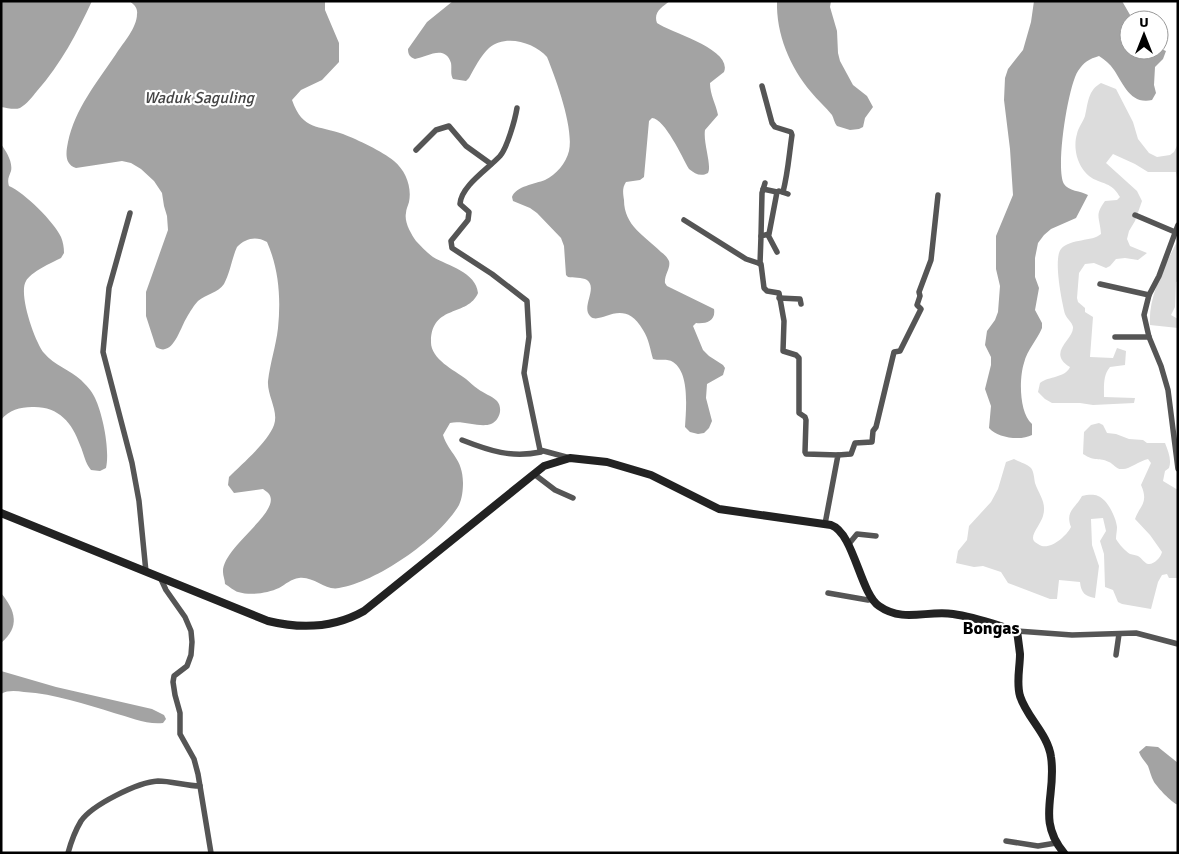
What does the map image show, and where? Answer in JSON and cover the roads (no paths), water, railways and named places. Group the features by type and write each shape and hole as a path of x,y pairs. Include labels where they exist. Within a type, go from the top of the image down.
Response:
{"main road":[{"path":"1,513 268,621 281,625 321,626 343,621 364,611 544,466 570,458 607,462 643,472 722,510 826,524 838,529 848,545 872,599 882,608 897,615 951,614 1017,631 1020,653 1020,695 1041,732 1051,758 1052,788 1048,821 1056,843 1064,853"}],"street":[{"path":"762,86 772,123 775,127 791,132 792,135 787,164 788,173 768,235 777,252"},
{"path":"516,108 514,121 502,151 474,180 462,198 460,204 469,212 469,218 450,241 450,244 452,248 492,274 527,301 529,337 524,373 541,452"},
{"path":"416,150 436,130 449,126 466,146 491,164"},
{"path":"783,193 764,186 760,264 764,288 767,291 778,292 784,322 783,351 796,355 799,358 799,413 806,420 805,452 806,454 838,455 851,454 855,443 872,442 873,431 876,427 894,352 900,352 921,309 917,305 920,296 919,292 931,260 938,195"},
{"path":"130,213 109,288 103,352 132,463 139,501 146,572"},
{"path":"1135,215 1175,232"},
{"path":"684,220 742,256 760,264"},
{"path":"1178,225 1159,276 1149,295 1144,315 1148,337 1161,366 1168,390 1178,469"},
{"path":"761,236 768,235"},
{"path":"1100,284 1149,295"},
{"path":"779,298 800,299 802,304"},
{"path":"1115,337 1148,337"},
{"path":"462,440 508,454 526,455 541,452 570,458"},
{"path":"826,524 838,455"},
{"path":"534,474 555,490 573,498"},
{"path":"848,545 857,534 876,536"},
{"path":"160,577 191,631 191,655 187,666 174,676 174,695 180,713 180,734 194,759 211,853"},
{"path":"828,593 868,600 872,599"},
{"path":"1017,631 1065,635 1136,633 1178,644"},
{"path":"1116,655 1119,634"},
{"path":"68,853 72,838 81,820 112,796 147,783 158,781 200,786"},
{"path":"1006,841 1038,846 1056,843"}],"water":[{"path":"1,1 92,1 54,70 29,100 18,109 1,107"},
{"name":"Waduk Saguling","path":"129,1 325,1 325,10 339,43 339,62 322,80 301,90 292,100 296,110 306,122 343,134 383,153 394,161 405,174 409,185 410,196 406,220 414,238 431,255 467,275 476,286 478,293 473,300 437,321 433,329 431,341 434,353 438,359 476,388 497,401 500,410 497,420 487,425 460,422 450,423 443,435 461,468 463,491 459,505 438,531 406,557 389,568 354,584 334,588 324,586 310,579 299,578 275,590 254,594 235,591 225,584 223,572 225,562 260,520 271,501 269,494 263,489 234,493 228,485 229,477 261,445 274,425 275,414 268,381 279,317 277,273 267,242 251,239 244,242 237,247 224,284 197,303 171,345 162,349 156,347 146,316 146,292 168,230 162,193 154,181 131,163 122,161 76,168 69,164 66,154 71,130 81,107 135,25 137,10"},
{"path":"453,1 670,1 657,13 657,23 710,49 719,56 724,64 724,72 710,83 718,115 705,130 709,165 708,173 698,174 689,169 668,131 657,120 652,118 649,121 644,177 640,180 626,182 623,191 625,209 631,224 669,261 665,280 667,286 714,309 710,321 696,323 693,326 703,350 725,368 723,375 707,384 706,398 712,421 704,433 690,432 685,427 685,383 678,367 671,361 653,359 645,333 635,320 628,315 620,313 600,318 590,316 587,308 591,288 590,283 585,279 568,277 566,275 564,246 561,238 537,213 513,201 512,197 517,190 545,180 557,172 566,160 569,151 570,141 567,117 547,57 535,47 527,44 503,41 486,51 466,81 453,79 451,63 445,54 435,53 415,59 409,54 408,49 427,22"},
{"path":"777,1 831,1 830,7 837,31 840,61 853,85 867,96 873,107 865,118 863,127 850,130 837,126 832,115 803,82 791,61 782,38 777,13"},
{"path":"1034,1 1122,1 1127,10 1119,10 1119,60 1162,60 1155,67 1154,85 1156,93 1152,100 1144,101 1138,99 1128,92 1111,66 1099,56 1085,63 1078,71 1074,80 1064,128 1061,162 1062,175 1066,186 1088,195 1076,218 1051,229 1038,243 1035,258 1035,277 1039,288 1035,310 1042,323 1042,328 1025,358 1021,386 1022,404 1032,424 1032,435 1022,438 1009,438 989,428 991,406 985,389 991,357 985,345 987,331 998,312 1000,286 996,269 996,236 1013,195 1004,100 1005,78 1008,69 1023,50 1031,22"},
{"path":"1,144 11,164 8,180 9,186 38,208 61,237 64,253 61,258 37,271 26,281 24,296 32,329 44,353 52,361 81,380 95,398 103,423 107,452 106,468 100,471 91,470 73,429 57,413 41,407 23,408 11,411 1,420"},
{"path":"1,593 10,606 14,619 11,631 1,643"},
{"path":"1,671 56,687 152,709 164,715 166,719 163,723 151,723 70,700 36,693 15,691 1,694"},
{"path":"1146,746 1158,747 1178,763 1178,805 1165,795 1154,782 1148,766 1139,752"}],"district":[{"name":"Bongas","path":"991,628"}]}
